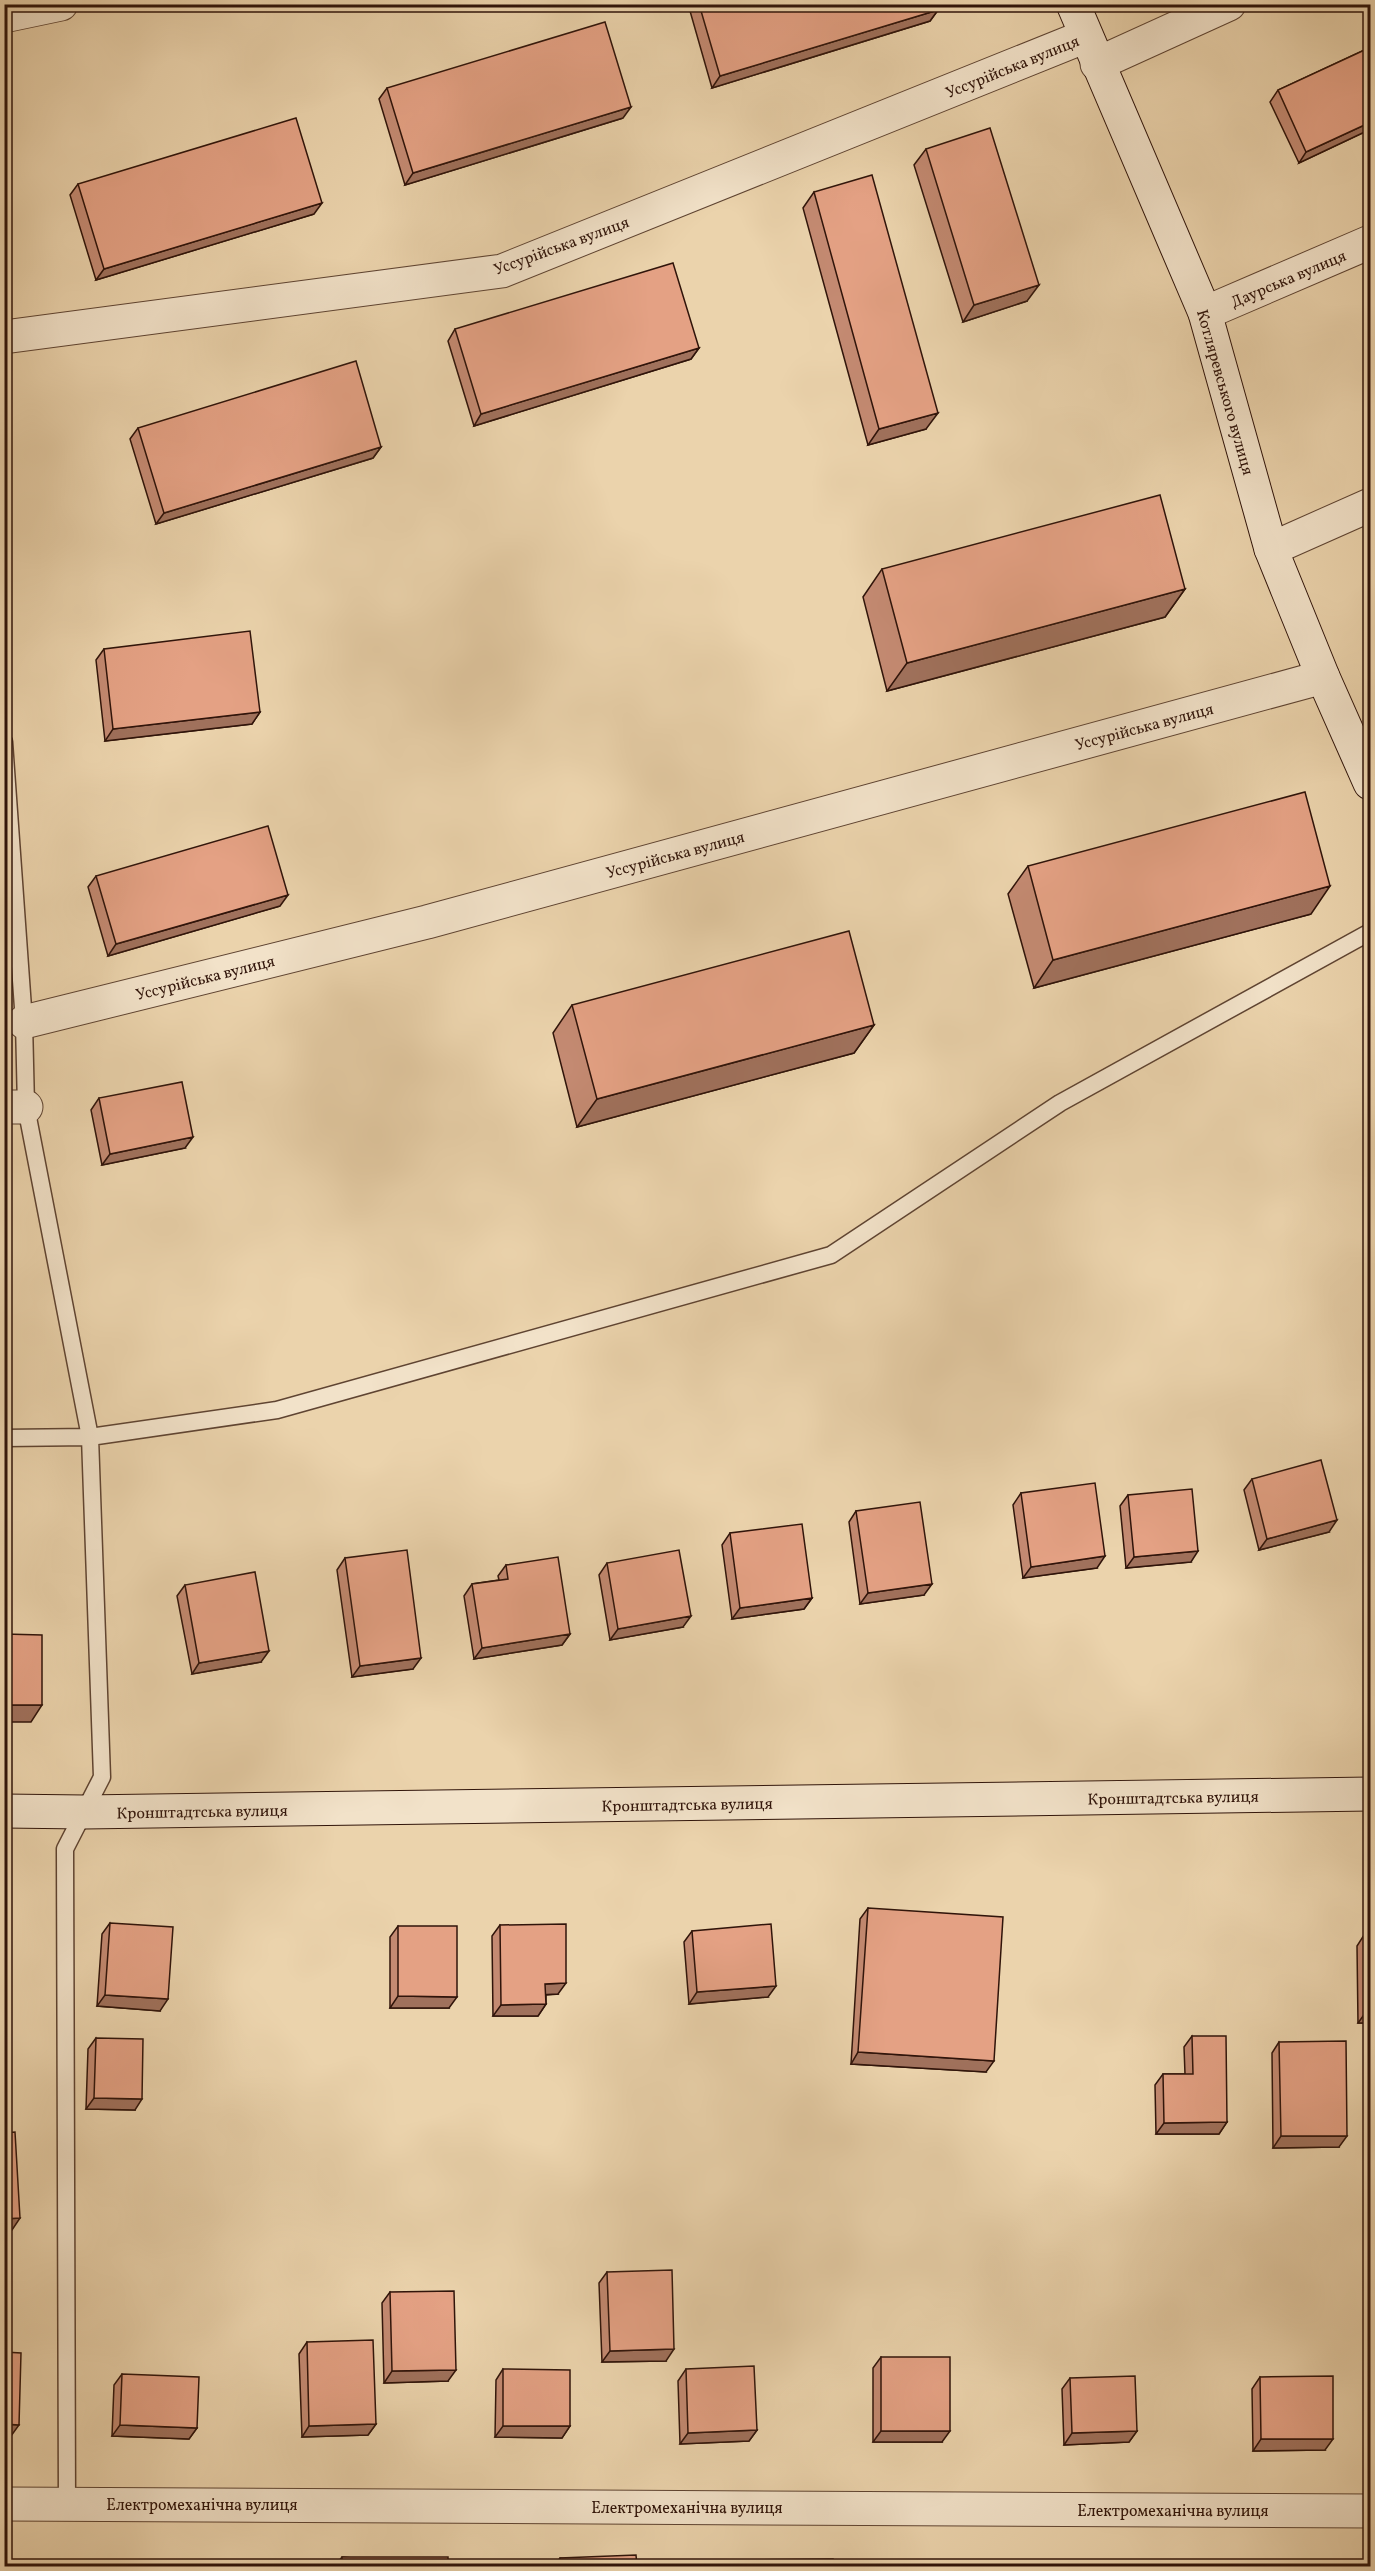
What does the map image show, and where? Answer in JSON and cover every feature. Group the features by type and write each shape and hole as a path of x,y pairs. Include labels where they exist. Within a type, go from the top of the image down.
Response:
{"street":[{"path":"4,16 61,4"},
{"name":"Котляревського вулиця","path":"1073,4 1205,313 1271,549 1323,677 1371,783"},
{"name":"Уссурійська вулиця","path":"4,337 502,271 1092,50 1230,4"},
{"name":"Даурська вулиця","path":"1205,313 1371,243"},
{"path":"1271,549 1371,505"},
{"name":"Уссурійська вулиця","path":"24,1022 427,922 1323,677"},
{"name":"Кронштадтська вулиця","path":"4,1811 84,1812 1371,1794"},
{"name":"Електромеханічна вулиця","path":"4,2504 1371,2511"}],"lane":[{"path":"4,742 24,1022 15,1107 90,1437 102,1777 65,1849 67,2504"},
{"path":"4,1438 90,1437 277,1410 831,1255 1060,1103 1371,932"}],"building":[{"path":"699,4 936,4 938,10 720,76"},
{"path":"605,22 631,107 413,173 387,88"},
{"path":"1371,47 1371,122 1306,152 1278,90"},
{"path":"296,118 322,203 104,269 78,184"},
{"path":"990,128 1039,285 974,305 926,149"},
{"path":"872,175 938,413 879,429 814,192"},
{"path":"673,263 699,348 481,414 455,329"},
{"path":"356,361 381,447 164,513 138,428"},
{"path":"1160,495 1185,589 907,663 882,569"},
{"path":"250,631 260,712 113,729 104,649"},
{"path":"1305,792 1330,886 1053,960 1028,866"},
{"path":"268,826 288,895 116,944 96,876"},
{"path":"849,931 874,1025 597,1099 572,1005"},
{"path":"182,1082 193,1137 110,1154 99,1098"},
{"path":"1321,1460 1337,1520 1267,1539 1252,1479"},
{"path":"1095,1483 1105,1556 1031,1567 1021,1493"},
{"path":"1192,1489 1198,1551 1134,1557 1128,1495"},
{"path":"920,1502 932,1584 868,1593 856,1511"},
{"path":"802,1524 812,1598 740,1608 730,1533"},
{"path":"407,1550 421,1658 360,1666 345,1558"},
{"path":"679,1550 691,1616 618,1629 607,1563"},
{"path":"558,1557 570,1634 482,1648 472,1584 508,1579 506,1565"},
{"path":"255,1572 269,1651 199,1663 185,1585"},
{"path":"4,1634 42,1635 42,1705 4,1705"},
{"path":"868,1908 1003,1917 994,2061 858,2052"},
{"path":"110,1923 173,1927 168,1999 105,1995"},
{"path":"566,1924 566,1983 545,1984 546,2004 501,2005 500,1925"},
{"path":"771,1924 776,1986 697,1992 692,1931"},
{"path":"398,1926 457,1926 457,1997 398,1996"},
{"path":"1364,1935 1371,1935 1371,2011 1366,2012"},
{"path":"1192,2036 1226,2036 1227,2122 1164,2123 1163,2074 1193,2074"},
{"path":"96,2038 143,2039 142,2099 94,2098"},
{"path":"1346,2041 1347,2136 1281,2136 1279,2042"},
{"path":"15,2132 20,2218 4,2219 4,2133"},
{"path":"672,2270 674,2349 610,2351 607,2272"},
{"path":"454,2291 456,2370 392,2371 390,2292"},
{"path":"373,2340 376,2424 309,2426 307,2342"},
{"path":"4,2352 21,2353 19,2425 4,2424"},
{"path":"881,2357 950,2357 950,2431 881,2431"},
{"path":"754,2366 757,2430 688,2433 686,2369"},
{"path":"503,2369 570,2370 570,2426 503,2426"},
{"path":"122,2374 199,2377 197,2428 120,2425"},
{"path":"1135,2376 1137,2431 1072,2433 1070,2378"},
{"path":"1333,2376 1333,2439 1261,2439 1260,2377"},
{"path":"636,2555 637,2566 560,2566 560,2558"},
{"path":"342,2557 448,2557 448,2566 342,2566"},
{"path":"833,2559 833,2566 751,2566 751,2560"},
{"path":"945,2564 1022,2566 944,2566"}]}
